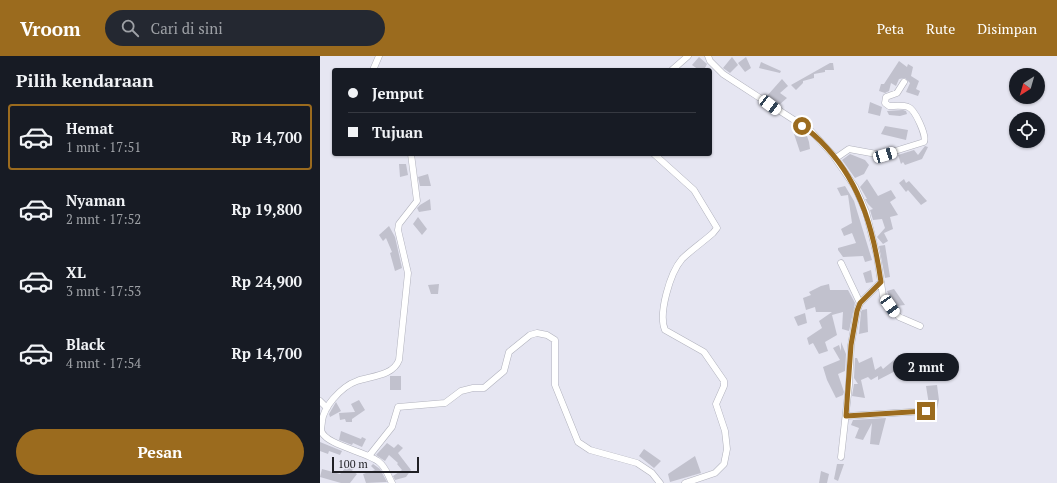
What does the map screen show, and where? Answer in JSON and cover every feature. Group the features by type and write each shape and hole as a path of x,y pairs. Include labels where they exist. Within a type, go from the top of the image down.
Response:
{"street":[{"path":"374,68 379,56"},
{"path":"674,68 688,56"},
{"path":"708,56 710,61 723,74 812,131 836,158 856,187 866,212 877,256 883,296 896,314 901,318 920,326"},
{"path":"836,158 849,149 882,155 924,142 924,134 911,108 906,106 889,106 885,103 886,97 897,93 904,82"},
{"path":"392,483 381,463 369,456 332,442 325,437 321,431 322,418 334,398 351,384 385,373 396,366 399,360 408,279 398,230 399,224 417,201 411,156"},
{"path":"656,156 694,190 717,228 679,263 671,280 663,306 662,321 665,330 704,352 724,381 724,386 716,404 725,431 727,449 724,464 715,473 685,483"},
{"path":"841,263 860,303"},
{"path":"841,457 846,416 851,345 857,311 860,303 881,282"},
{"path":"369,456 392,427 398,407 445,403 461,391 473,388 484,388 504,371 509,352 530,335 537,333 551,336 555,340 555,385 578,442 590,450 636,463 648,470 660,483"},
{"path":"320,401 327,408"},
{"path":"846,416 926,411"}],"building":[{"path":"699,57 707,64 705,68 696,68 692,65"},
{"path":"732,57 738,65 730,73 723,68"},
{"path":"746,57 751,68 745,72 738,63"},
{"path":"899,61 907,67 908,64 913,67 911,76 919,81 916,89 920,91 918,96 906,92 910,83 905,78 899,79 896,86 891,83 889,91 885,93 879,91 881,84 884,84"},
{"path":"761,62 781,71 780,73 759,68"},
{"path":"830,63 833,63 834,70 825,70 825,72 814,74 814,78 803,81 803,83 796,90 791,85"},
{"path":"782,79 788,86 780,93 787,98 779,105 766,97"},
{"path":"870,102 882,107 880,116 868,113"},
{"path":"887,111 906,111 907,114 900,116 889,115"},
{"path":"885,126 908,130 906,140 881,134"},
{"path":"802,130 806,133 810,149 800,152 794,134"},
{"path":"925,146 928,147 922,159 905,165 903,162 901,164 898,155 914,150 918,155"},
{"path":"850,154 865,160 869,165 864,174 855,178 842,160"},
{"path":"399,164 406,164 408,175 400,177"},
{"path":"428,174 431,186 420,186 418,177"},
{"path":"867,179 878,196 891,190 896,198 890,202 898,215 890,217 893,229 884,233 888,241 883,244 877,237 885,228 882,219 873,220 870,210 873,209 865,199 867,199 860,187"},
{"path":"904,179 906,183 909,181 927,201 921,205 908,190 906,192 899,183"},
{"path":"845,186 854,201 872,260 865,262 863,256 843,257 838,250 838,248 856,243 852,233 844,236 841,229 852,223 848,195 841,196 837,188"},
{"path":"430,199 431,210 419,212 417,208"},
{"path":"418,217 427,229 422,235 413,224"},
{"path":"389,226 395,237 402,268 395,271 390,253 392,252 386,238 383,241 379,235"},
{"path":"885,245 890,277 885,278 879,246"},
{"path":"871,270 873,282 866,283 863,273"},
{"path":"439,284 438,294 431,294 428,285"},
{"path":"829,284 830,290 848,290 855,303 849,331 842,329 843,312 832,315 837,335 825,342 828,351 819,354 813,343 809,345 807,338 822,328 819,321 832,312 816,312 815,307 806,310 803,298 811,295 809,292"},
{"path":"894,289 905,305 896,306 887,291"},
{"path":"867,309 868,332 859,334 861,312 862,310"},
{"path":"805,313 807,323 798,326 794,317"},
{"path":"841,342 846,354 845,371 838,374 844,392 843,395 836,398 827,380 823,367 840,360 833,348 839,345 841,351"},
{"path":"901,354 907,365 878,380 878,376 871,380 868,377 861,380 865,398 852,396 854,384 858,384 854,378 855,358 857,358 859,363 872,357 875,370 881,366 883,369"},
{"path":"390,376 401,376 401,390 390,390"},
{"path":"937,385 939,400 935,418 921,422 918,416 928,415 930,411 926,386"},
{"path":"359,400 365,410 352,419 352,422 346,422 345,419 340,420 339,413 355,412 351,404"},
{"path":"336,402 341,411 330,417 329,414"},
{"path":"886,418 879,445 870,444 872,423 863,440 855,438 859,428 851,425 853,420"},
{"path":"341,431 361,439 362,437 366,439 362,447 353,443 352,445 339,440"},
{"path":"320,442 342,451 340,455 329,451 328,454 320,451"},
{"path":"387,443 394,448 398,444 403,448 398,453 411,470 406,477 395,480 393,476 402,470 397,464 398,463 389,455 385,461 376,455"},
{"path":"644,449 661,461 654,468 639,456"},
{"path":"695,456 701,473 670,482 668,474"},
{"path":"349,464 354,468 352,471 357,474 350,483 341,483 320,477 322,469 340,474"},
{"path":"373,464 380,469 387,482 366,483 363,474 375,470 371,466"},
{"path":"837,464 844,464 838,481 834,479"},
{"path":"821,471 829,474 827,483 819,483"}],"route":[{"path":"802,126 812,131 833,154 856,187 866,212 872,234 881,282 860,303 853,326 846,416 926,411"}]}
